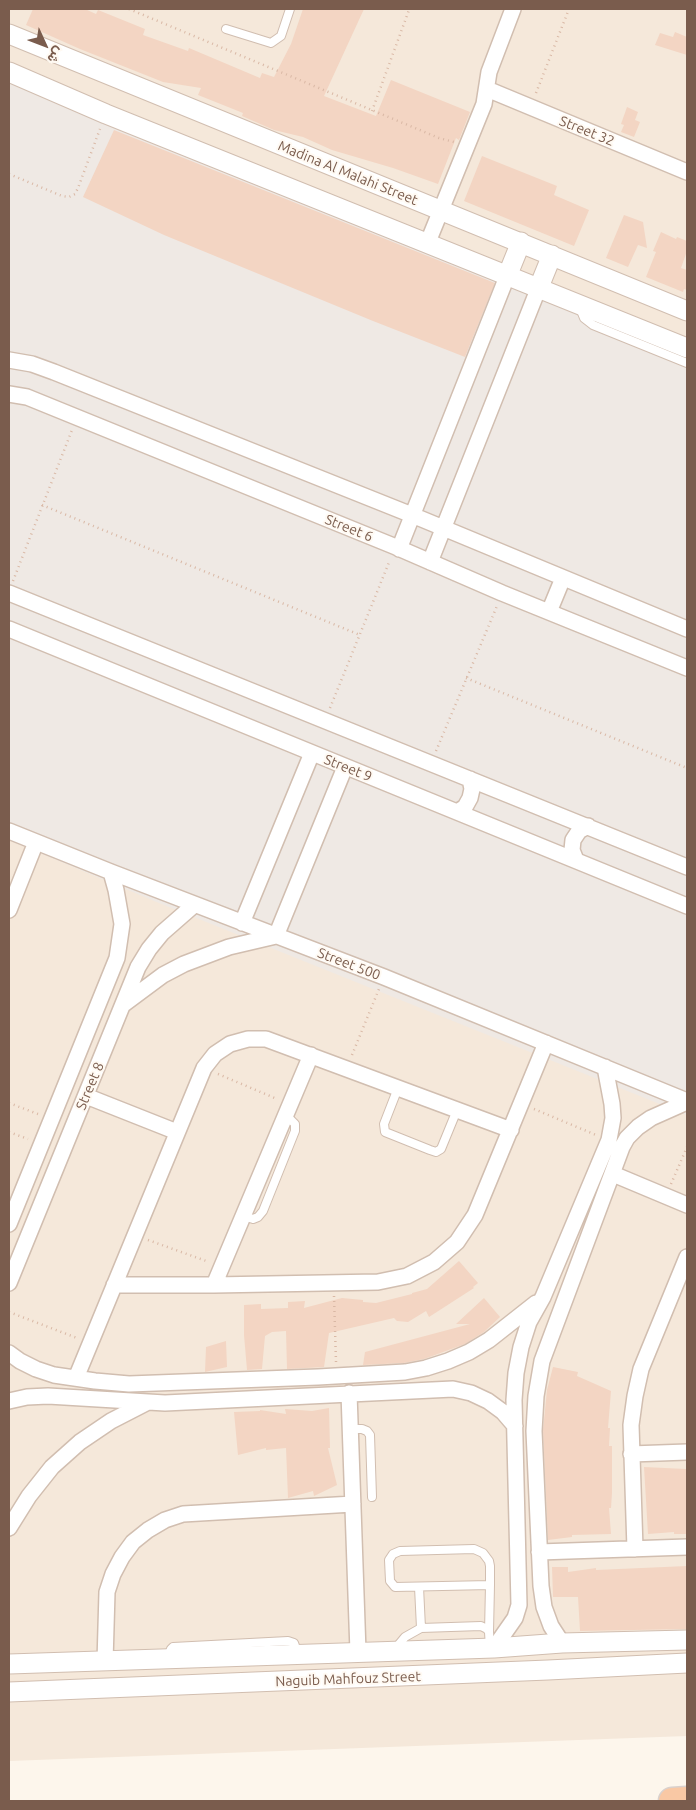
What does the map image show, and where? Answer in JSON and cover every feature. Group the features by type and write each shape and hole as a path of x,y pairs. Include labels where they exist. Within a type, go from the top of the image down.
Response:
{"highway":[{"path":"672,1801 687,1800"}],"street":[{"path":"428,242 484,104 489,72 513,9"},
{"name":"Madina Al Malahi Street","path":"9,34 687,311"},
{"path":"9,72 106,114 508,274 687,348"},
{"name":"Street 32","path":"487,89 687,172"},
{"path":"397,548 412,515 521,242"},
{"path":"430,562 552,255"},
{"path":"9,360 32,364 54,372 412,515 687,629"},
{"name":"Street 6","path":"9,394 27,397 77,417 687,668"},
{"path":"549,612 563,578"},
{"path":"10,588 325,720 687,867"},
{"name":"Street 9","path":"9,629 687,906"},
{"path":"242,923 312,753"},
{"path":"124,1004 163,975 184,964 222,950 276,936 345,766"},
{"path":"457,812 465,807 470,798 472,788 470,779"},
{"path":"576,860 572,850 573,840 579,831 588,826"},
{"name":"Street 500","path":"9,831 384,977 604,1066 687,1102"},
{"path":"9,910 36,842"},
{"name":"Street 8","path":"10,1222 117,958 122,924 111,872"},
{"name":"Street 8","path":"9,1283 138,967 162,932 194,904"},
{"path":"70,1397 74,1378 204,1068 215,1054 230,1044 248,1039 266,1039 511,1130"},
{"path":"114,1285 378,1282 407,1276 434,1262 457,1242 475,1215 546,1043"},
{"path":"214,1285 311,1055"},
{"path":"491,1643 515,1618 519,1605 514,1400 516,1373 530,1322 543,1297 610,1136 612,1104 604,1066"},
{"path":"86,1096 177,1132"},
{"path":"562,1643 551,1626 544,1607 541,1586 534,1431 536,1396 542,1361 620,1152 627,1138 651,1118 687,1102"},
{"path":"610,1136 627,1138"},
{"path":"613,1174 687,1205"},
{"path":"10,1222 31,1228"},
{"path":"635,1549 631,1454 631,1425 635,1396 641,1368 687,1257"},
{"path":"9,1353 36,1369 54,1375 112,1383 146,1384 405,1372 441,1364 469,1352 489,1340 543,1297"},
{"path":"405,1372 406,1391"},
{"path":"318,1377 318,1394"},
{"path":"9,1401 27,1397 70,1397 146,1403 453,1388 471,1393 488,1401 503,1412 515,1426"},
{"path":"349,1393 358,1652"},
{"path":"9,1528 29,1496 52,1467 80,1442 111,1421 146,1403"},
{"path":"631,1454 687,1452"},
{"path":"105,1662 107,1592 113,1574 122,1557 133,1542 148,1530 164,1520 182,1514 353,1504"},
{"path":"539,1552 687,1547"},
{"name":"Naguib Mahfouz Street","path":"9,1664 394,1651 491,1643 687,1640"},
{"path":"274,1655 275,1682"},
{"name":"Naguib Mahfouz Street","path":"9,1692 687,1663"}],"lane":[{"path":"226,29 267,43 275,42 281,36 290,9"},
{"path":"584,305 582,313 588,323 687,363"},
{"path":"398,1088 384,1124 386,1132 430,1150 436,1152 441,1149 457,1110"},
{"path":"350,1430 362,1429 370,1435 372,1497"},
{"path":"490,1585 397,1587 391,1583 389,1560 393,1554 400,1551 479,1550 483,1553 489,1561 490,1585 491,1643"},
{"path":"419,1586 420,1628"},
{"path":"394,1651 405,1637 420,1628 480,1626 487,1629 491,1643"},
{"path":"168,1659 173,1647 288,1641 294,1643 298,1654"}],"path":[{"path":"130,9 439,138 467,146"},
{"path":"530,107 569,9"},
{"path":"372,110 409,10"},
{"path":"9,174 62,196 69,197 74,194 106,114"},
{"path":"10,588 77,417"},
{"path":"42,506 360,635"},
{"path":"325,720 397,548"},
{"path":"431,763 502,593"},
{"path":"466,678 687,768"},
{"path":"346,1068 384,977"},
{"path":"204,1068 288,1110"},
{"path":"9,1103 52,1120"},
{"path":"522,1103 610,1136"},
{"path":"9,1132 41,1145"},
{"path":"666,1196 687,1147"},
{"path":"135,1235 222,1266"},
{"path":"333,1283 337,1376"},
{"path":"9,1312 90,1343"}],"shaded area":[{"path":"9,9 687,9 687,1736 9,1761"},
{"path":"9,65 687,339 687,1115 154,901 9,840"}],"building":[{"path":"33,9 85,9 96,14 98,10 145,29 143,35 188,51 189,48 260,78 262,73 274,77 291,44 303,9 364,9 324,96 376,116 391,80 470,112 459,140 456,138 438,184 332,150 303,137 274,130 242,116 243,113 198,95 201,88 163,82 80,49 26,25"},
{"path":"675,32 687,37 687,55 655,45 660,33 673,37"},
{"path":"627,107 638,112 635,120 640,122 634,137 621,132 624,125 621,124"},
{"path":"114,130 495,283 465,357 164,235 83,197"},
{"path":"482,156 557,186 554,195 589,210 574,246 464,201"},
{"path":"624,215 643,222 647,248 638,245 628,267 606,258"},
{"path":"661,232 676,239 677,237 687,241 687,251 681,268 687,270 687,290 684,289 683,292 646,277 656,252 653,251"},
{"path":"459,1261 478,1283 474,1288 429,1317 426,1311 408,1322 397,1321 394,1318 329,1333 324,1367 287,1369 286,1331 272,1332 265,1336 262,1369 247,1370 244,1305 261,1304 261,1309 288,1308 288,1302 305,1301 304,1308 342,1298 376,1303 427,1289"},
{"path":"484,1298 500,1317 484,1332 465,1344 424,1359 404,1363 363,1365 365,1352 470,1324 456,1324"},
{"path":"226,1341 227,1367 205,1372 206,1347"},
{"path":"553,1367 578,1372 577,1376 611,1391 608,1428 610,1428 609,1446 612,1446 612,1493 611,1508 609,1508 611,1534 572,1535 572,1537 548,1540 543,1430 547,1390"},
{"path":"329,1408 330,1448 328,1448 337,1485 314,1496 313,1491 288,1498 286,1448 266,1450 266,1448 238,1455 234,1412 260,1410 286,1414 285,1409 312,1411"},
{"path":"644,1467 686,1469 687,1534 674,1534 674,1532 648,1534"},
{"path":"687,1566 687,1629 580,1631 578,1597 553,1597 552,1567 568,1567 568,1572 596,1568 596,1570"}]}
